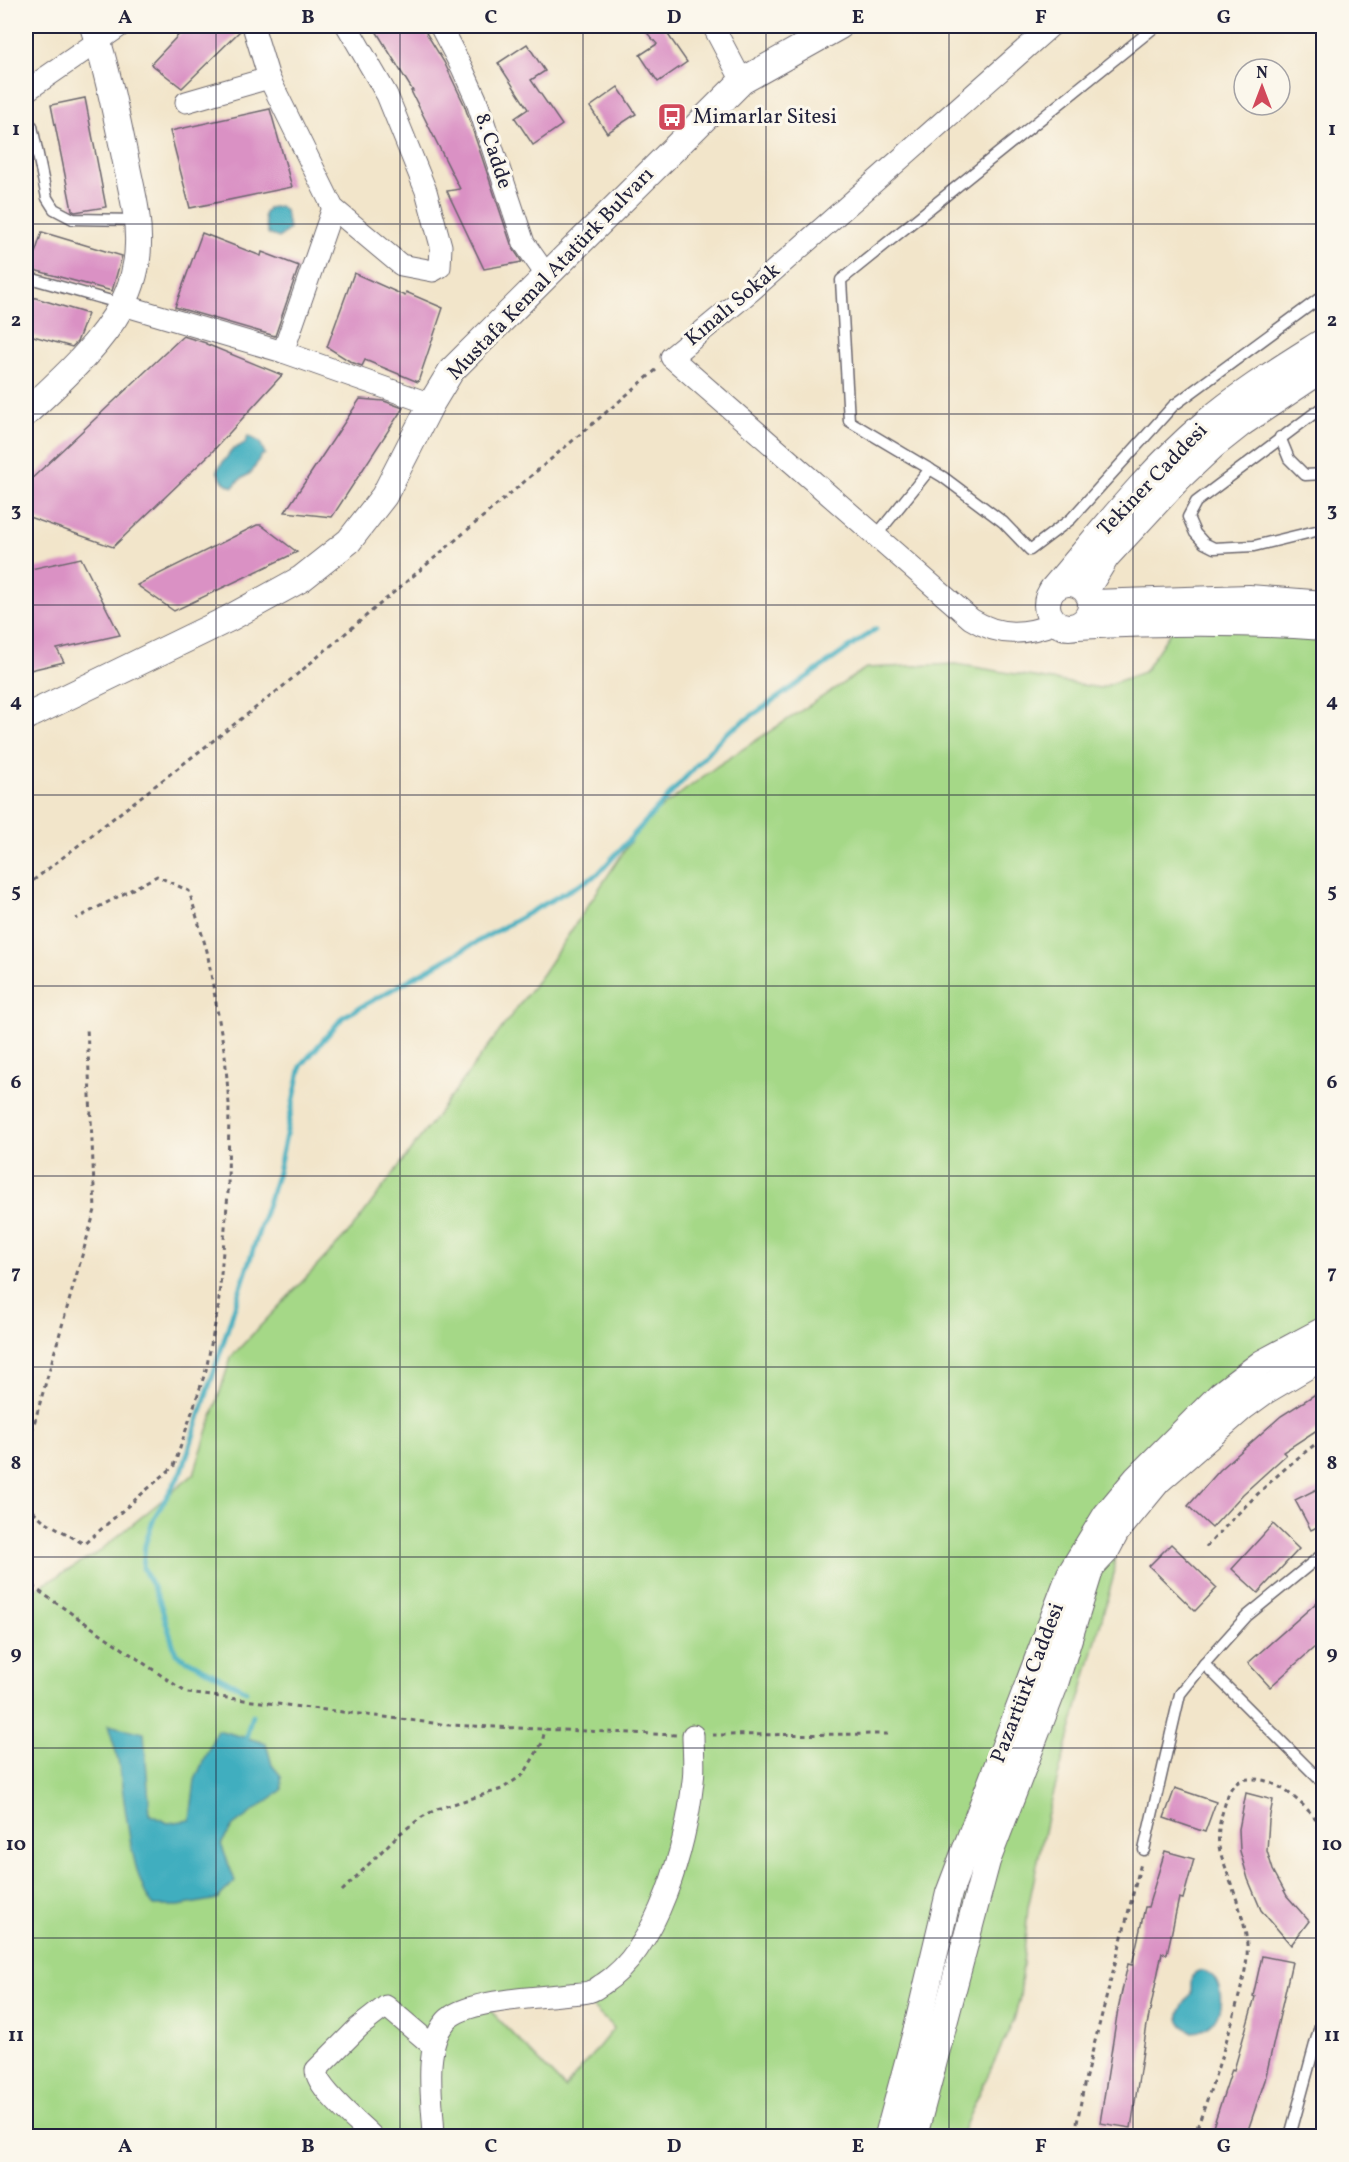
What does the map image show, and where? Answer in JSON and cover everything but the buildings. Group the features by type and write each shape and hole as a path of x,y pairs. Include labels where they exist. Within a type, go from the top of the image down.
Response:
{"street":[{"path":"26,91 95,33 120,26"},
{"path":"253,26 269,78 333,208 401,266 433,272 440,267 441,246 426,192 387,95 347,26"},
{"name":"8. Cadde","path":"440,26 476,99 525,243 547,276"},
{"path":"713,26 742,81"},
{"name":"Mustafa Kemal Atatürk Bulvarı","path":"26,717 228,619 301,579 350,541 384,496 431,404 452,371 742,81 840,26"},
{"name":"Kınalı Sokak","path":"1051,26 751,291 672,357 971,619 984,627 1009,632 1066,625"},
{"path":"26,413 104,333 123,304 136,267 137,220 110,82 95,33"},
{"path":"186,102 269,78"},
{"path":"283,352 333,208"},
{"path":"123,304 283,352 431,404"},
{"name":"Tekiner Caddesi","path":"1052,590 1129,500 1205,423 1323,341"},
{"name":"Tekiner Caddesi","path":"1066,625 1088,617 1089,597 1096,571 1114,548 1179,478 1213,446 1323,368"},
{"path":"1114,548 1114,571 1118,584 1126,592 1145,600"},
{"path":"1323,604 1249,598 1145,600 1089,597 1073,583 1058,585 1052,590 1046,603 1047,611 1066,625 1235,622 1323,627"},
{"name":"Pazartürk Caddesi","path":"888,2136 916,2032 949,1893 1070,1575 1084,1548 1113,1506 1174,1439 1221,1394 1262,1363 1323,1330"},
{"name":"Pazartürk Caddesi","path":"914,2136 987,1861 1054,1687 1091,1567 1106,1551 1116,1532 1158,1481 1243,1407 1323,1356"},
{"path":"434,2136 431,2055 435,2036 447,2020 467,2008 591,1992 616,1975 636,1953 662,1904 687,1819 693,1779 693,1735"},
{"path":"372,2136 327,2091 316,2077 316,2070 359,2027 386,2006 433,2046"}],"lane":[{"path":"1156,26 841,280 849,421 930,469 1003,522 1030,550 1071,519 1173,406 1323,295"},
{"path":"32,126 47,198 54,209 73,219 137,220"},
{"path":"26,217 26,236"},
{"path":"26,277 123,304"},
{"path":"1323,406 1196,502 1188,517 1195,533 1204,543 1214,548 1254,546 1323,529"},
{"path":"1280,437 1289,459 1305,475 1323,474"},
{"path":"875,537 930,469"},
{"path":"1144,1850 1180,1694 1246,1616 1323,1553"},
{"path":"1204,1664 1323,1784"},
{"path":"1290,2136 1323,2011"}],"path":[{"path":"26,886 281,688 672,357"},
{"path":"26,1505 43,1520 84,1544 174,1466 206,1370 219,1297 228,1194 229,1104 225,1055 207,951 189,891 157,876 76,919"},
{"path":"26,1448 95,1210 87,1027"},
{"path":"1206,1547 1269,1482 1323,1438"},
{"path":"26,1579 36,1589 188,1693 449,1725 693,1735 888,1734"},
{"path":"342,1892 398,1835 422,1816 437,1809 502,1789 524,1774 542,1743 545,1729"},
{"path":"1194,2136 1220,2065 1245,1972 1247,1953 1242,1922 1220,1849 1221,1816 1228,1793 1233,1784 1243,1779 1254,1778 1272,1784 1288,1792 1308,1808 1323,1828"},
{"path":"1077,2123 1088,2069 1144,1850"}],"green space":[{"path":"1184,611 1323,620 1323,1350 1116,1532 1113,1578 1047,1817 1028,1908 1020,1997 1014,2020 961,2136 26,2136 26,1579 36,1589 96,1554 194,1474 231,1357 352,1229 543,973 644,821 717,766 866,668 956,664 1100,688 1144,672","holes":["579,1995 614,2028 565,2088 486,2006"]}],"water":[{"path":"280,206 285,210 289,229 279,238 268,234 264,215 268,208"},
{"path":"248,436 260,442 265,454 261,456 252,472 233,487 223,481 217,470 232,450 245,443"},
{"path":"108,1725 144,1733 150,1815 168,1823 190,1820 195,1780 217,1730 266,1743 272,1765 281,1776 282,1790 233,1826 221,1844 235,1881 217,1899 179,1906 154,1906 146,1894 134,1860 118,1761"},
{"path":"1201,1971 1216,1980 1219,1990 1219,2012 1205,2029 1192,2032 1180,2022 1179,2013 1191,1993 1194,1974"}],"waterway":[{"path":"246,1691 176,1654 159,1599 143,1568 145,1545 154,1518 182,1471 278,1172 301,1066 343,1017 598,874 724,735 876,629"},
{"path":"246,1738 252,1715"}],"place":[{"name":"Mimarlar Sitesi","path":"672,117"}]}
